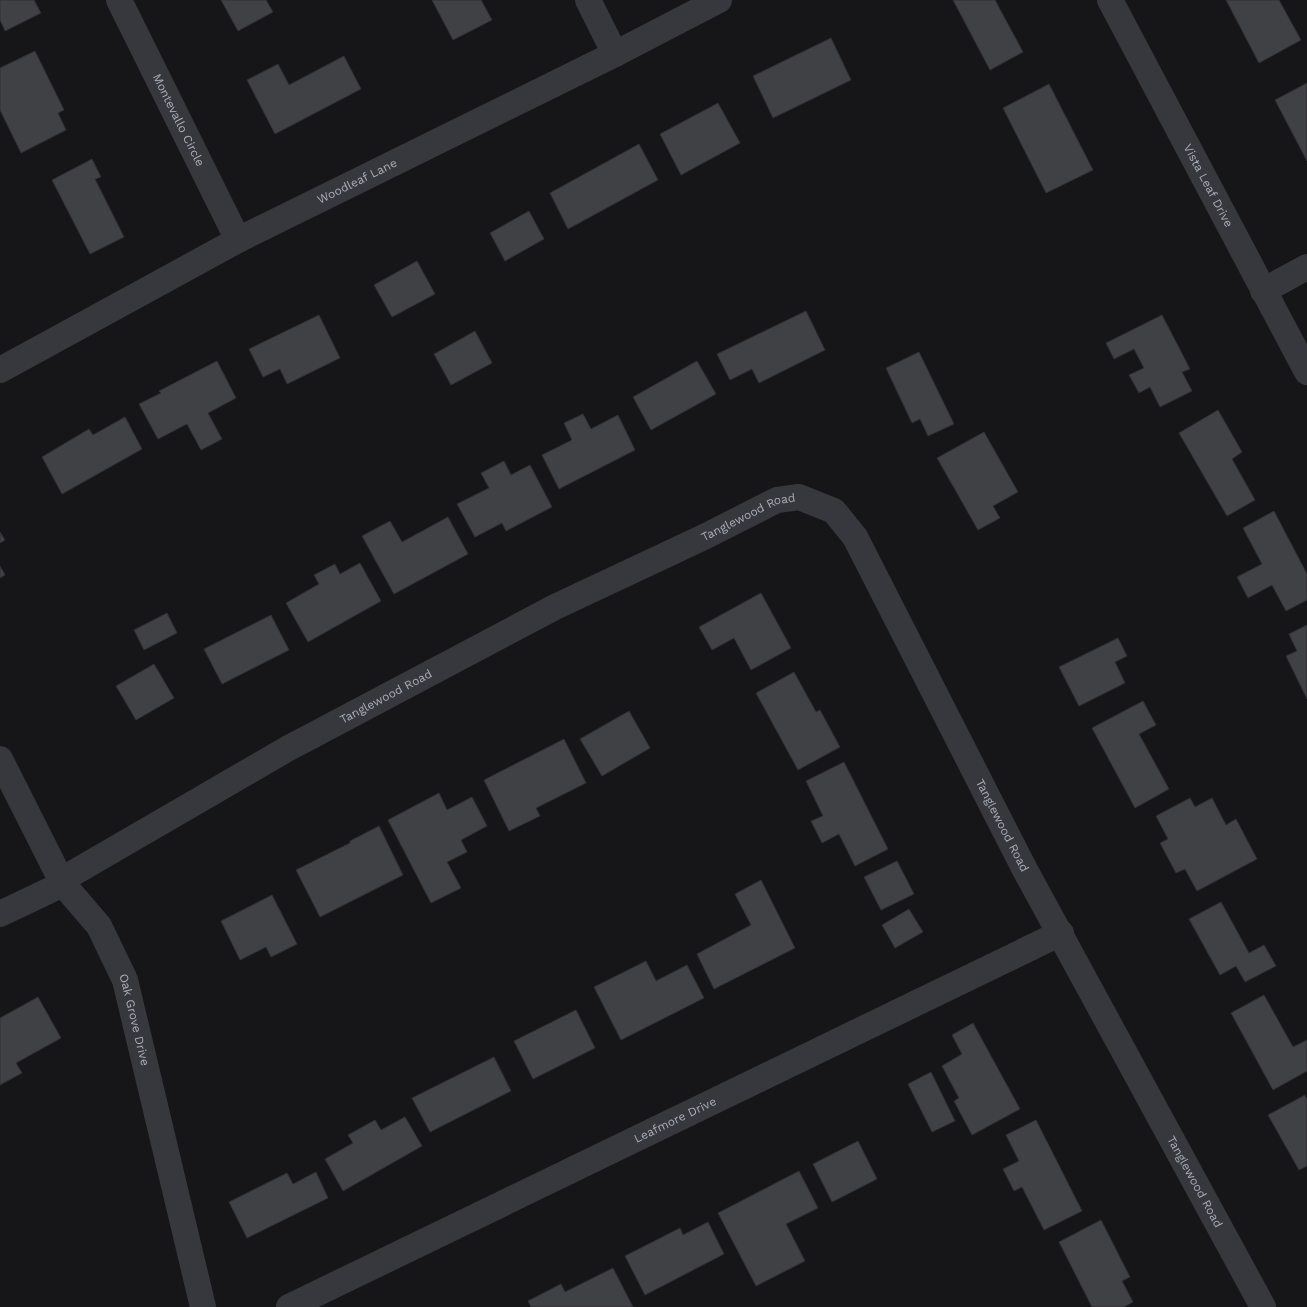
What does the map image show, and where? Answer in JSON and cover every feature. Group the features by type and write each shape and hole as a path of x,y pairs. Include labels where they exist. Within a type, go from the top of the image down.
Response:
{"street":[{"name":"Montevallo Circle","path":"119,0 238,240"},
{"path":"588,0 615,54"},
{"name":"Woodleaf Lane","path":"0,370 238,240 615,54 719,0"},
{"name":"Vista Leaf Drive","path":"1110,0 1307,372"},
{"path":"1263,291 1307,267"},
{"name":"Tanglewood Road","path":"0,914 63,884 70,875 287,749 555,607 777,500 799,497 834,511 855,537 1024,868 1263,1307"},
{"name":"Oak Grove Drive","path":"0,759 63,884 99,926 125,980 203,1307"},
{"name":"Leafmore Drive","path":"289,1307 1061,933"}],"building":[{"path":"0,0 34,0 41,13 5,31 0,20"},
{"path":"221,0 266,0 273,12 238,31"},
{"path":"432,0 481,0 492,20 453,40"},
{"path":"953,0 995,0 1023,52 990,70"},
{"path":"1226,0 1279,0 1301,40 1259,63"},
{"path":"831,38 851,80 773,118 753,76"},
{"path":"35,51 64,110 58,113 66,130 21,153 0,110 0,68"},
{"path":"344,56 361,89 275,134 247,80 278,64 289,85"},
{"path":"1307,83 1307,161 1275,100"},
{"path":"1049,84 1093,170 1046,193 1003,108"},
{"path":"718,103 740,143 681,175 660,134"},
{"path":"639,144 658,180 568,229 550,193"},
{"path":"92,159 101,177 95,179 124,237 90,254 52,180"},
{"path":"529,211 544,239 505,261 490,233"},
{"path":"417,261 435,294 392,317 374,285"},
{"path":"806,311 825,350 759,383 752,369 730,380 717,354"},
{"path":"319,315 340,358 287,384 280,369 263,377 249,349"},
{"path":"1162,315 1190,369 1182,372 1192,391 1160,407 1150,387 1139,393 1129,375 1144,368 1134,349 1114,359 1106,343"},
{"path":"475,331 492,363 451,385 434,354"},
{"path":"919,352 954,424 928,436 920,419 912,423 886,368"},
{"path":"217,361 236,398 208,413 222,439 201,450 187,424 158,439 139,404 161,393 159,391"},
{"path":"697,361 716,394 651,430 633,397"},
{"path":"1218,410 1242,452 1232,459 1255,500 1227,516 1179,433"},
{"path":"583,414 591,429 618,415 635,450 559,489 542,455 572,440 564,423"},
{"path":"125,417 142,449 62,494 42,457 89,429 93,435"},
{"path":"984,432 1018,492 993,506 1000,518 978,530 937,458"},
{"path":"504,461 511,475 530,465 552,507 506,531 502,523 475,537 457,504 489,488 481,473"},
{"path":"1274,511 1307,574 1307,600 1286,611 1272,585 1248,598 1237,577 1262,564 1243,528"},
{"path":"448,517 468,554 394,594 362,536 390,521 402,542"},
{"path":"0,532 5,540 0,543"},
{"path":"360,563 381,601 308,642 286,603 319,584 314,575 335,564 340,574"},
{"path":"0,566 5,575 0,578"},
{"path":"761,593 791,648 751,670 734,638 712,650 699,627"},
{"path":"167,613 177,633 144,650 134,630"},
{"path":"271,615 289,650 222,684 204,649"},
{"path":"1307,625 1307,699 1286,656 1297,651 1289,634"},
{"path":"1118,638 1127,656 1115,662 1125,683 1079,706 1059,667"},
{"path":"154,664 174,698 136,720 116,686"},
{"path":"794,672 816,712 820,710 840,747 798,770 756,693"},
{"path":"1143,701 1156,725 1139,734 1169,789 1135,808 1092,728"},
{"path":"629,711 650,748 602,776 580,739"},
{"path":"564,739 586,783 536,808 540,816 509,831 484,780"},
{"path":"844,762 888,849 855,866 839,834 822,843 811,821 823,816 806,781"},
{"path":"439,793 447,810 472,797 487,826 461,840 467,852 447,862 461,888 431,903 388,820"},
{"path":"1190,798 1195,807 1212,798 1226,825 1236,819 1257,859 1197,891 1185,869 1176,873 1160,843 1168,839 1156,816"},
{"path":"379,826 403,875 320,917 296,870"},
{"path":"897,861 914,894 881,910 864,877"},
{"path":"761,880 795,948 714,989 697,954 751,925 735,894"},
{"path":"272,895 297,944 271,957 266,947 240,960 221,921"},
{"path":"1221,902 1249,953 1264,945 1276,966 1245,982 1236,966 1220,975 1189,919"},
{"path":"909,909 923,932 895,948 882,925"},
{"path":"646,961 656,981 687,965 704,998 621,1040 594,987"},
{"path":"1264,995 1293,1047 1307,1040 1307,1071 1273,1090 1231,1013"},
{"path":"38,997 61,1038 16,1063 22,1073 0,1085 0,1018"},
{"path":"576,1010 595,1048 533,1079 514,1041"},
{"path":"973,1023 1020,1109 972,1135 954,1101 959,1098 942,1066 962,1054 952,1035"},
{"path":"494,1057 511,1091 430,1132 412,1098"},
{"path":"931,1072 955,1121 932,1132 908,1084"},
{"path":"1305,1095 1307,1100 1307,1166 1299,1170 1268,1115"},
{"path":"405,1117 422,1146 343,1191 325,1159 353,1143 348,1135 375,1120 381,1130"},
{"path":"1036,1120 1082,1211 1044,1230 1022,1187 1014,1191 1003,1169 1019,1161 1006,1135"},
{"path":"858,1141 877,1179 832,1202 813,1164"},
{"path":"799,1171 818,1208 786,1224 805,1261 756,1286 718,1213"},
{"path":"316,1172 328,1198 247,1238 229,1202 287,1173 293,1184"},
{"path":"1101,1220 1130,1277 1122,1281 1133,1302 1124,1307 1092,1307 1059,1242"},
{"path":"708,1222 724,1254 645,1295 625,1256 680,1228 683,1235"},
{"path":"613,1268 633,1307 531,1307 528,1301 561,1284 565,1292"}]}
